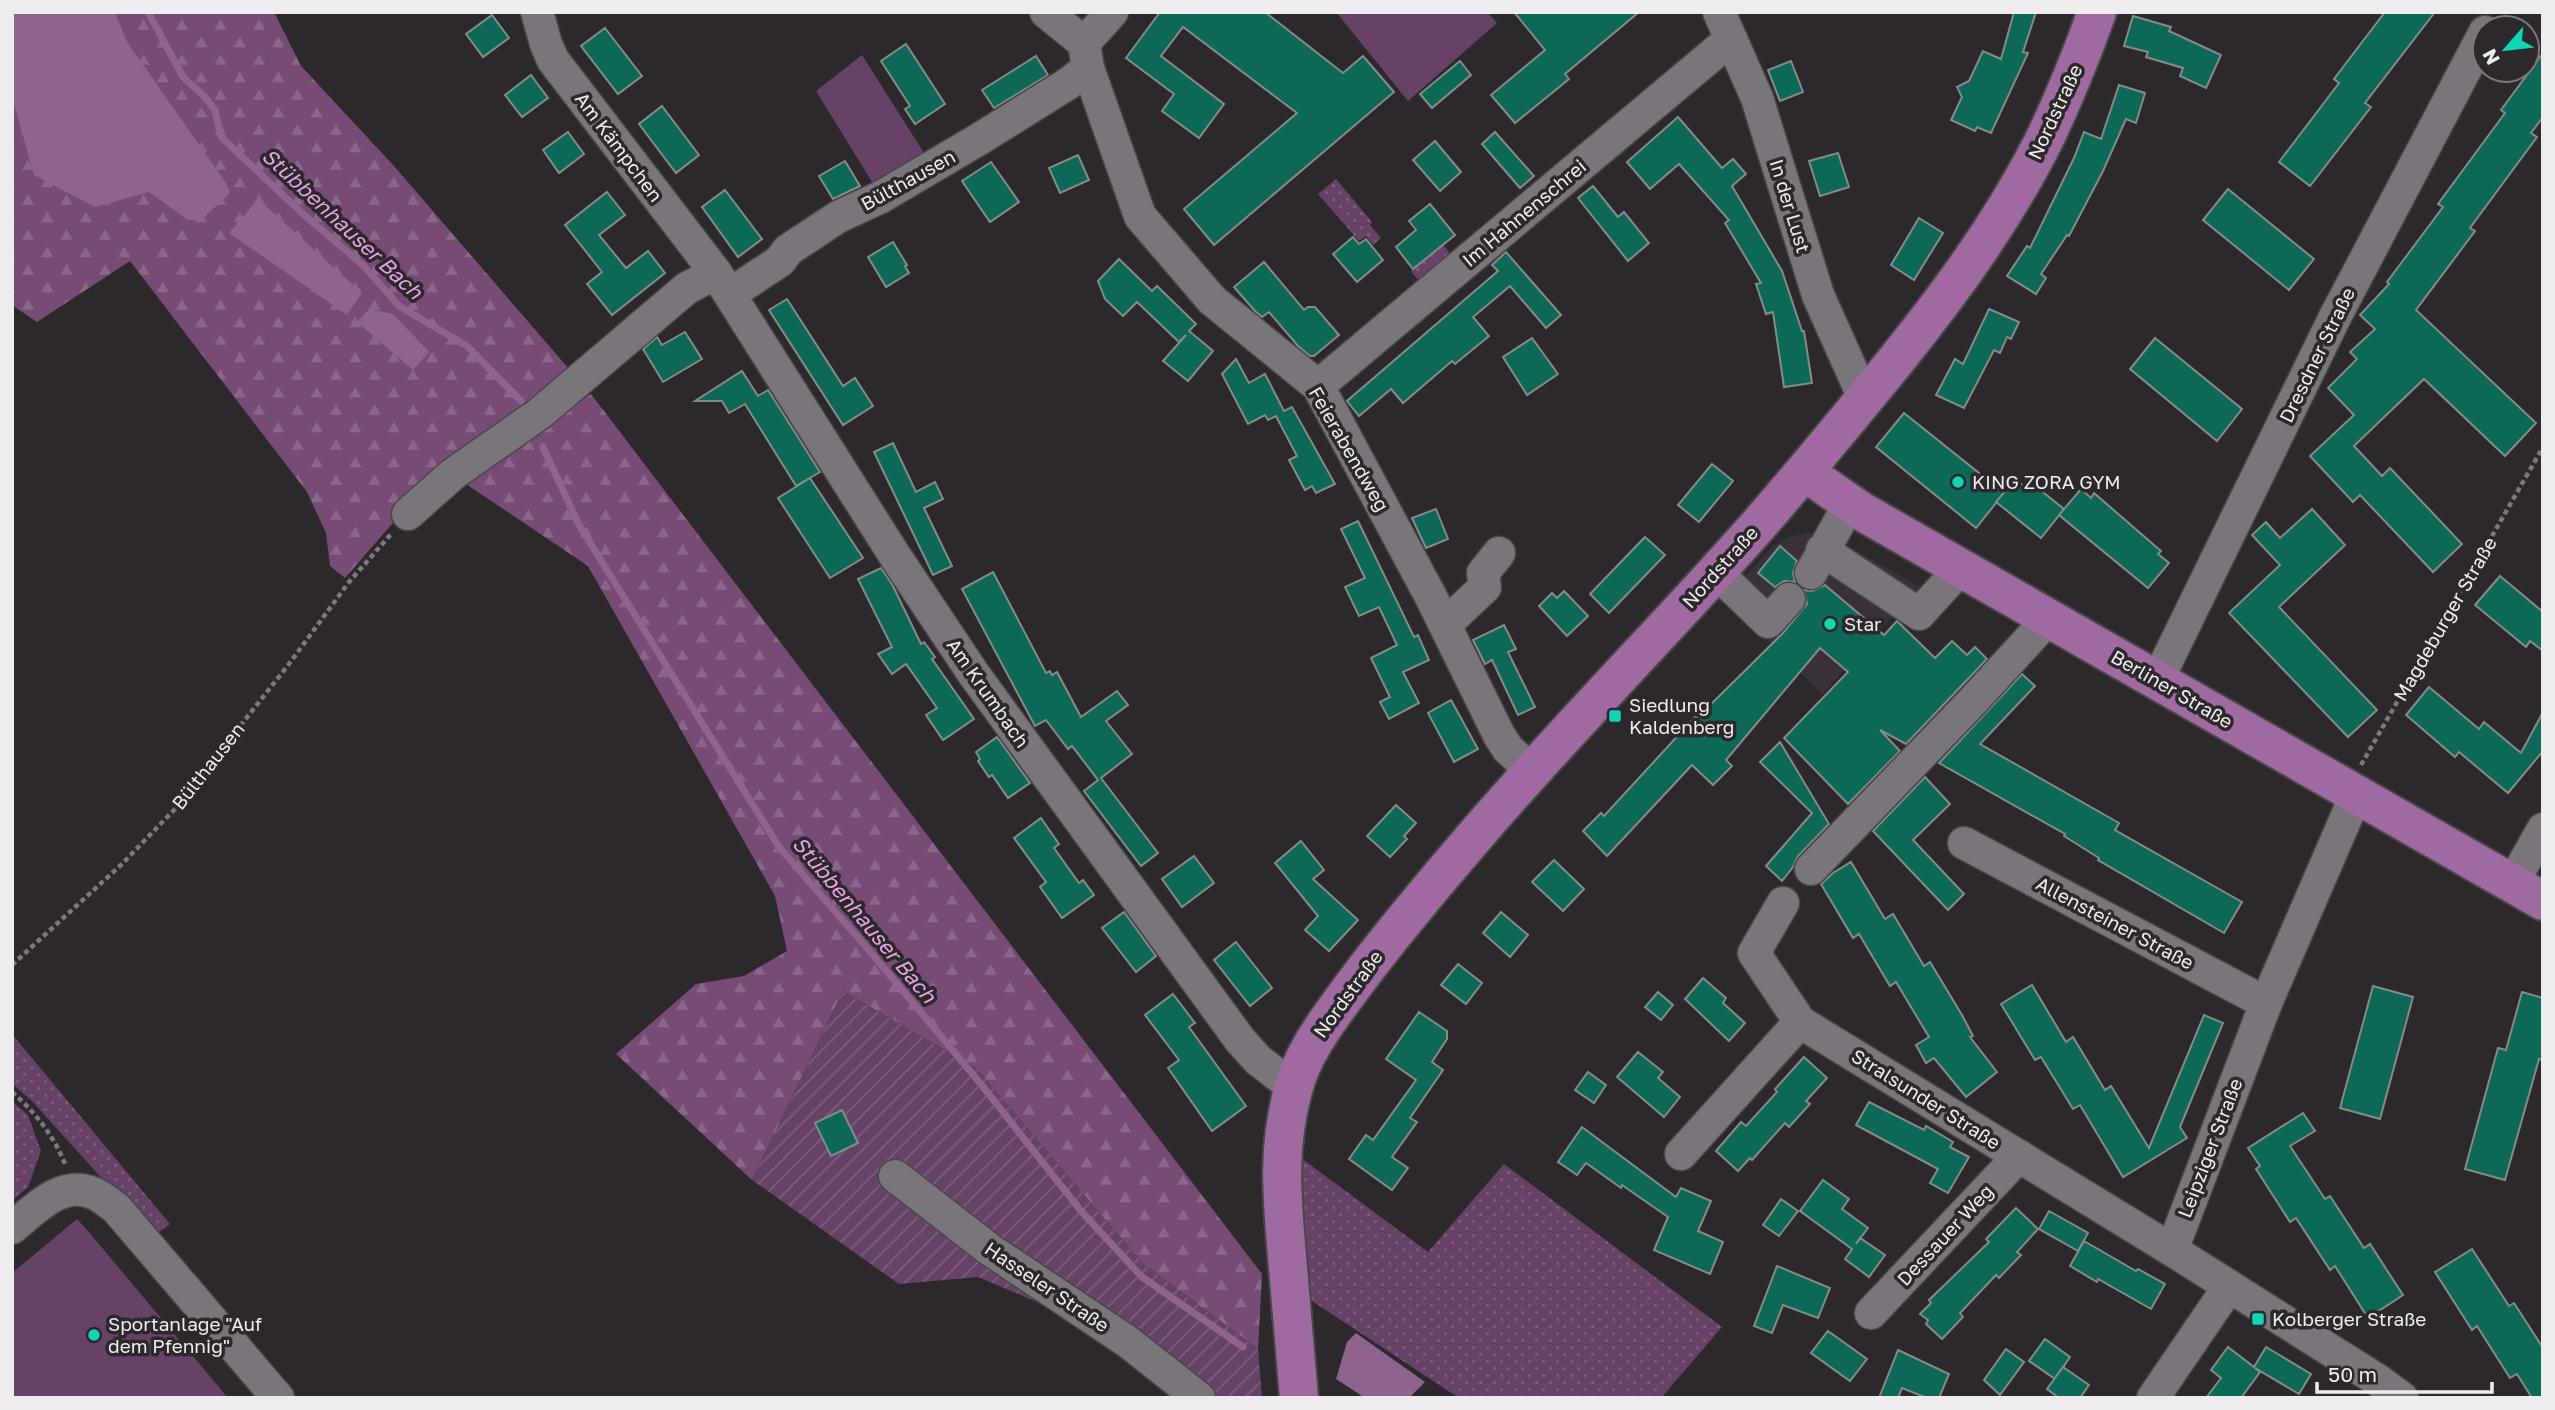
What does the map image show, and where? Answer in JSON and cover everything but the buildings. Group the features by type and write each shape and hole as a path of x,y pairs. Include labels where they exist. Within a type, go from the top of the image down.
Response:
{"main road":[{"name":"Nordstraße","path":"1293,1087 1317,1036 1379,950 1532,771 1805,472 1950,289 1997,222 2046,136 2097,12"},
{"name":"Berliner Straße","path":"1805,472 1850,503 1961,568 2528,892"},
{"path":"1293,1087 1284,1130 1280,1171 1299,1398"}],"street":[{"name":"Am Kämpchen","path":"537,12 553,60 723,284"},
{"path":"1046,12 1086,55"},
{"name":"Bülthausen","path":"408,514 453,474 539,414 687,288 723,284 780,261 788,250 838,217 881,197 1069,83 1112,12"},
{"name":"In der Lust","path":"1725,26 1756,98 1818,295 1864,398"},
{"name":"Im Hahnenschrei","path":"1318,386 1725,26"},
{"name":"Feierabendweg","path":"1086,55 1140,216 1212,300 1318,386 1444,623 1499,735 1508,749 1532,771"},
{"name":"Dresdner Straße","path":"2157,681 2335,317 2471,59"},
{"name":"Am Krumbach","path":"723,284 895,556 980,684 1240,1040 1258,1060 1293,1087"},
{"path":"1850,503 1817,561 1919,614 1961,568"},
{"path":"1444,623 1485,587 1484,571 1499,553"},
{"path":"1716,572 1768,622 1788,599"},
{"path":"1811,869 2049,618"},
{"name":"Leipziger Straße","path":"2172,1250 2266,1003 2351,792"},
{"path":"2528,892 2543,829"},
{"name":"Allensteiner Straße","path":"1964,843 2266,1003"},
{"name":"Stralsunder Straße","path":"1783,903 1754,953 1800,1022 2172,1250"},
{"path":"1681,1154 1800,1022"},
{"name":"Dessauer Weg","path":"1871,1313 2019,1156"},
{"name":"Hasseler Straße","path":"895,1176 989,1249 1128,1342 1199,1398"},
{"path":"12,1228 51,1196 74,1188 94,1193 116,1208 278,1398"},
{"path":"2172,1250 2402,1398"},
{"path":"2153,1398 2228,1288"}],"path":[{"name":"Magdeburger Straße","path":"2351,792 2543,447"},
{"name":"Bülthausen","path":"12,965 122,864 174,810 289,664 349,582 380,547"},
{"path":"12,1092 45,1126 61,1153 74,1188"}],"shaded area":[{"path":"12,12 115,12 127,42 226,183 230,193 201,220 188,220 149,192 95,207 34,175 12,97"},
{"path":"1336,12 1487,12 1497,23 1408,101"},
{"path":"862,55 929,161 877,190 816,91"},
{"path":"1336,179 1372,222 1370,225 1381,238 1373,245 1366,236 1359,241 1318,194"},
{"path":"258,199 362,293 347,315 229,233"},
{"path":"1443,245 1454,258 1423,286 1411,271"},
{"path":"369,309 393,314 429,352 413,370 357,322"},
{"path":"1808,532 1825,533 1951,604 1926,631 1895,614 1822,695 1726,597 1771,548 1788,537"},
{"path":"843,991 977,1069 1142,1263 1258,1349 1262,1398 1177,1398 1124,1357 1044,1305 978,1277 899,1284 752,1180"},
{"path":"12,1034 170,1224 154,1236 31,1100 12,1084"},
{"path":"12,1101 28,1115 41,1151 28,1187 12,1201"},
{"path":"1297,1155 1428,1252 1504,1164 1722,1327 1661,1398 1459,1398 1309,1299"},
{"name":"Sportanlage \"Auf dem Pfennig\"","path":"77,1219 228,1398 12,1398 12,1273"},
{"path":"1356,1333 1425,1382 1409,1398 1365,1398 1336,1379 1347,1342"}],"green space":[{"path":"12,12 274,12 301,66 394,166 569,369 424,487 345,578 330,566 326,533 307,492 130,261 37,322 12,305"},
{"path":"591,394 1262,1274 1258,1349 1142,1263 977,1069 843,991 752,1180 616,1054 696,984 744,976 787,951 775,896 588,566 457,478"}],"waterway":[{"name":"Stübbenhauser Bach","path":"148,12 183,77 215,110 221,137 302,213 364,266 399,306 467,346 521,401"},
{"name":"Stübbenhauser Bach","path":"543,447 579,525 779,847 980,1083 1081,1211 1142,1277 1243,1347"}],"place":[{"name":"KING ZORA GYM","path":"1958,482"},
{"name":"Star","path":"1830,624"},
{"name":"Siedlung Kaldenberg","path":"1615,716"},
{"name":"Kolberger Straße","path":"2258,1319"},
{"name":"Sportanlage \"Auf dem Pfennig\"","path":"94,1335"}]}
